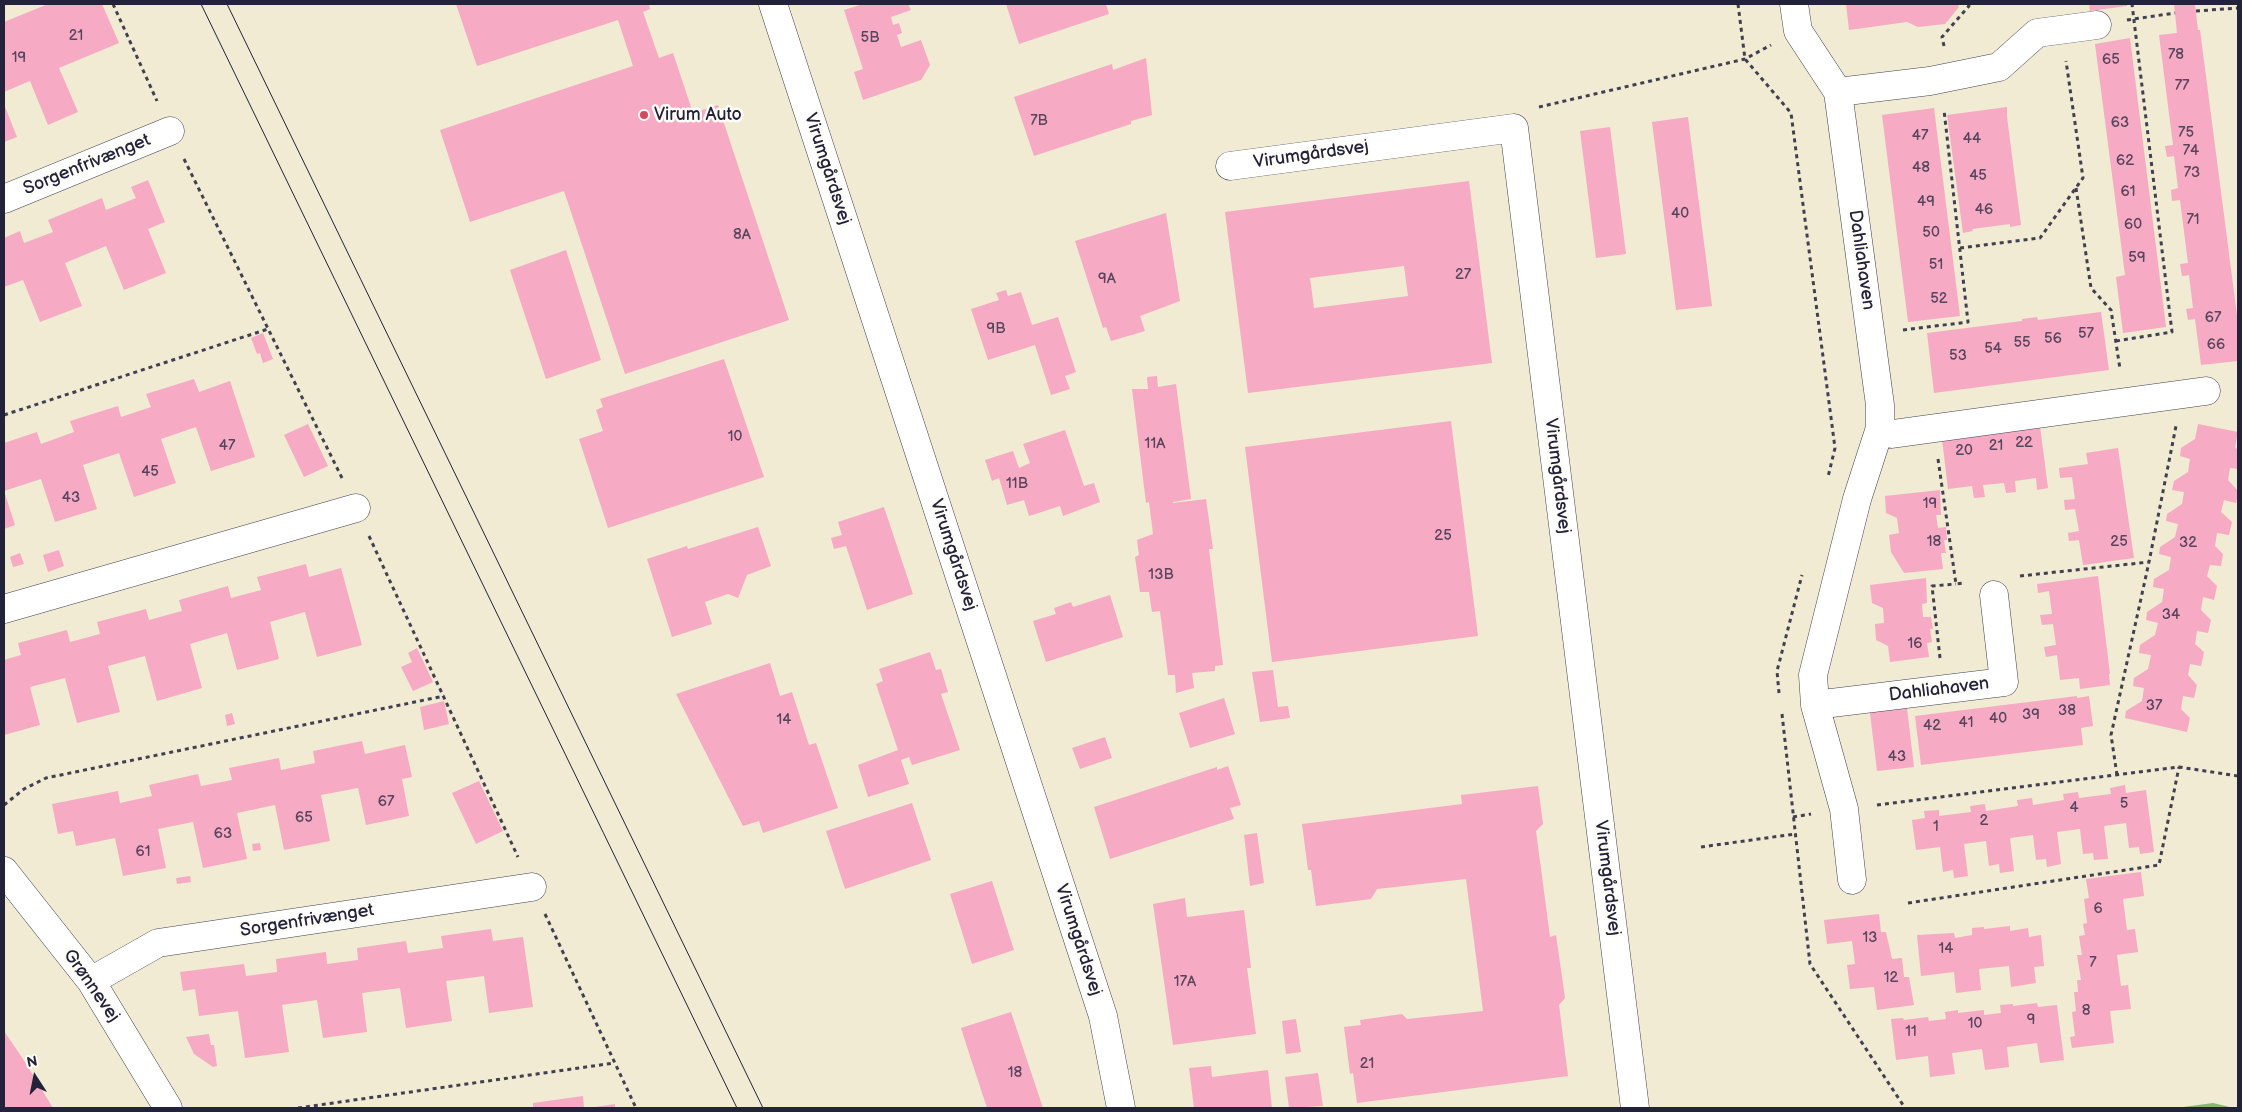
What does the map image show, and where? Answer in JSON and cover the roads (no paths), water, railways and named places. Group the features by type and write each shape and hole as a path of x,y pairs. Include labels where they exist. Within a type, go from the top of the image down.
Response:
{"street":[{"name":"Virumgårdsvej","path":"773,4 1103,1016 1121,1108"},
{"name":"Dahliahaven","path":"1794,4 1798,31 1838,92 1880,405 1880,428 1857,499 1813,674 1815,706 1844,809 1852,880"},
{"path":"1838,92 1950,77 1999,67 2037,33 2097,25"},
{"name":"Virumgårdsvej","path":"1230,166 1514,128 1635,1108"},
{"name":"Sorgenfrivænget","path":"4,199 170,131"},
{"path":"1880,428 1892,434 2194,392"},
{"path":"4,609 356,508"},
{"name":"Dahliahaven","path":"1815,706 2004,682 2002,586"},
{"name":"Grønnevej","path":"4,870 91,981 168,1108"},
{"name":"Sorgenfrivænget","path":"91,981 158,943 532,887"}],"tram line":[{"path":"201,4 737,1108"},
{"path":"227,4 763,1108"}],"place":[{"name":"Virum Auto","path":"644,115"}]}
